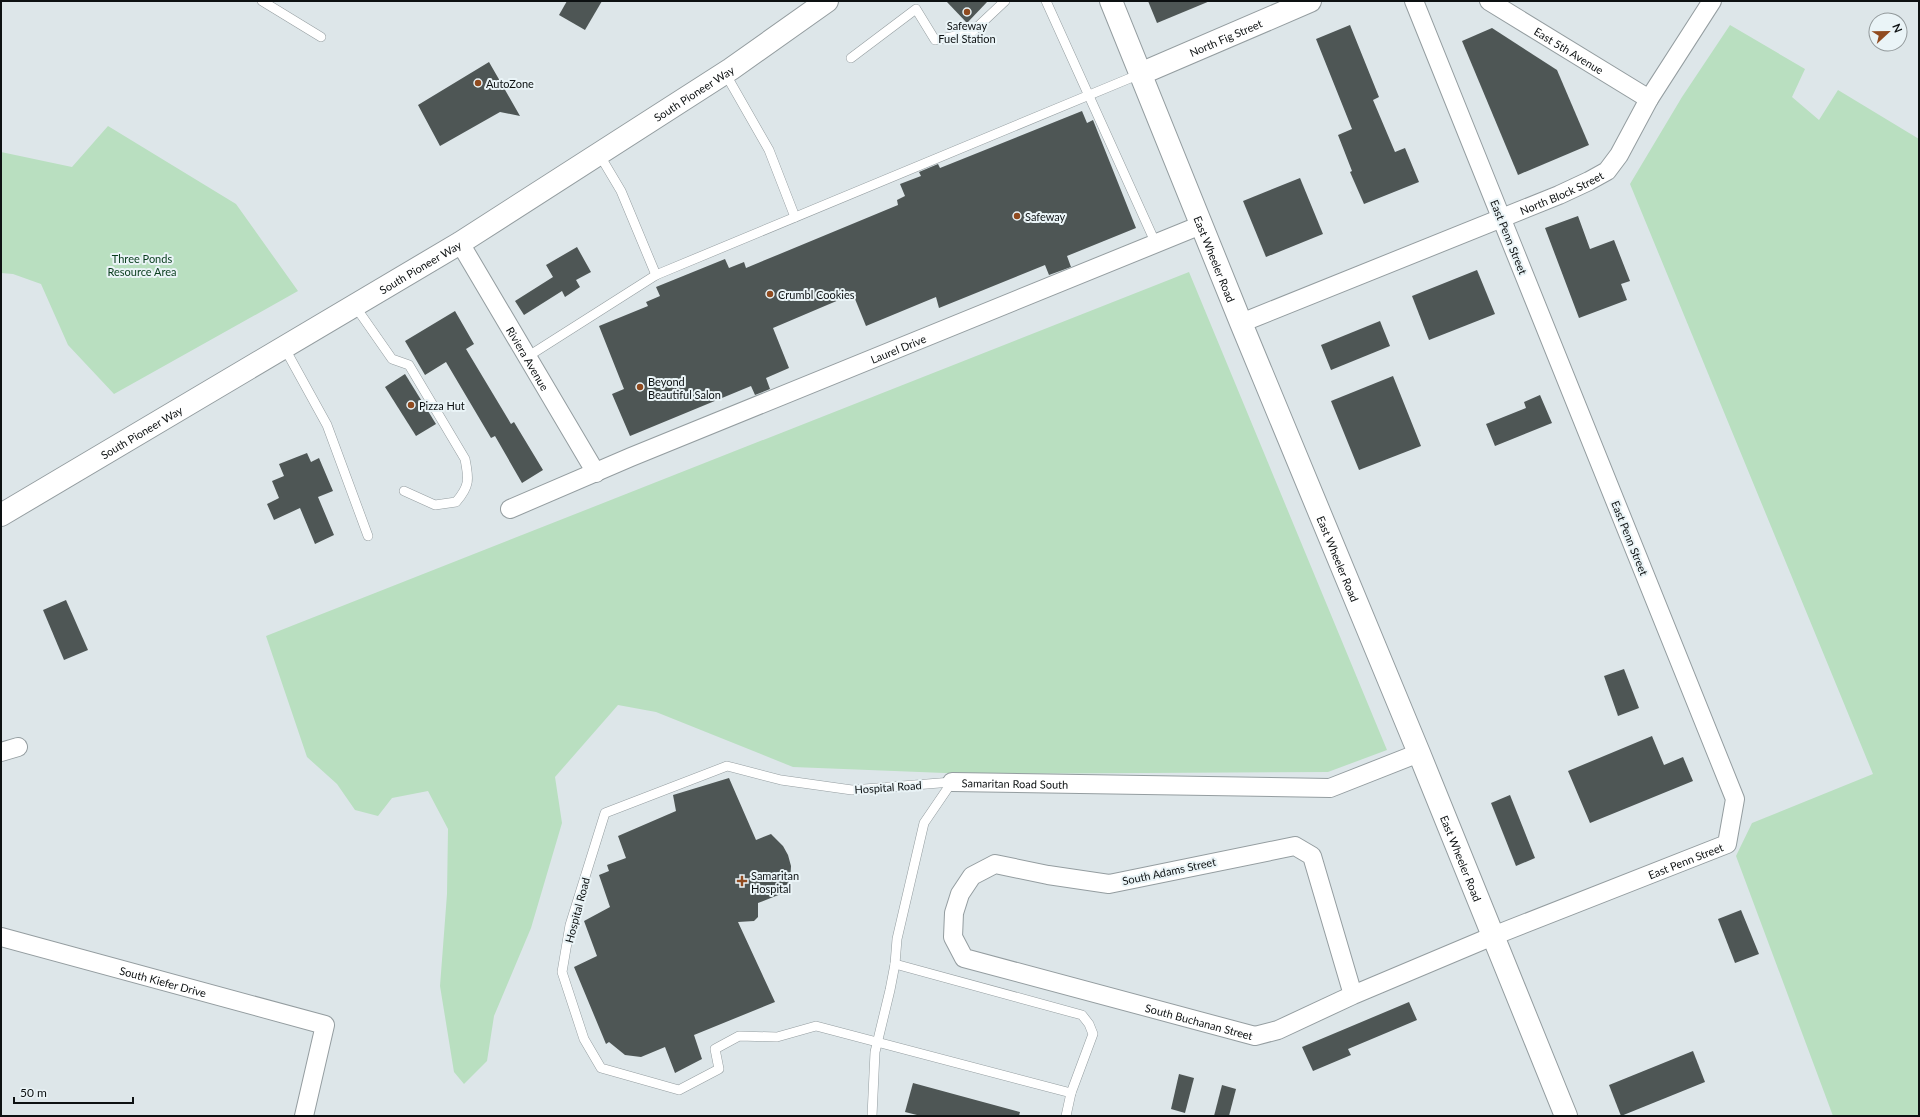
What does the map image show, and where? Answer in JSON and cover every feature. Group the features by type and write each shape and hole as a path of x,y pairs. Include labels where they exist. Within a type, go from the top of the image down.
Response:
{"main road":[{"name":"South Pioneer Way","path":"1,515 460,243 725,73 827,1"},
{"name":"East Wheeler Road","path":"1111,1 1201,225 1419,753 1566,1116"},
{"name":"North Fig Street","path":"1140,74 1310,1"}],"street":[{"name":"East Penn Street","path":"1414,1 1735,799 1727,844 1492,936"},
{"name":"East 5th Avenue","path":"1489,1 1649,100"},
{"name":"North Block Street","path":"1241,323 1571,190 1607,171 1619,155 1649,100 1712,1"},
{"name":"Laurel Drive","path":"510,509 631,457 1201,225"},
{"name":"Riviera Avenue","path":"460,243 596,473"},
{"name":"Samaritan Road South","path":"952,782 1330,788 1419,753"},
{"name":"South Adams Street","path":"964,958 953,937 954,913 960,894 972,876 995,864 1048,875 1109,884 1295,846 1312,856 1353,995"},
{"name":"South Kiefer Drive","path":"1,936 325,1025 304,1116"},
{"name":"South Buchanan Street","path":"964,958 1255,1036 1278,1030 1353,995 1492,936"}],"lane":[{"path":"262,1 321,37"},
{"path":"851,58 914,5 935,40 971,33 1005,1"},
{"path":"1046,1 1156,244"},
{"path":"725,73 769,150 796,217"},
{"path":"527,357 656,275 1140,74"},
{"path":"599,154 621,191 656,275"},
{"path":"355,306 392,359 410,365 465,459 468,476 466,490 456,502 435,505 404,491"},
{"path":"284,347 327,426 368,536"},
{"name":"Hospital Road","path":"878,1043 816,1026 777,1037 739,1036 715,1049 719,1070 679,1090 600,1068 584,1039 562,972 570,925 605,813 727,766 780,780 852,790 952,782"},
{"name":"Samaritan Road South","path":"872,1116 875,1052 895,964 897,939 924,823 952,782"},
{"path":"895,964 1082,1015 1089,1024 1093,1034 1071,1093 1066,1116"},
{"path":"878,1043 1071,1093"}],"green space":[{"path":"1730,25 1805,69 1792,97 1819,120 1838,90 1919,139 1919,1116 1833,1116 1736,856 1752,823 1873,774 1630,184 1682,97"},
{"name":"Three Ponds Resource Area","path":"108,126 236,204 298,291 114,394 68,345 41,284 13,274 1,273 1,152 72,167"},
{"path":"1189,272 1387,750 1328,772 970,774 793,767 656,712 618,705 555,777 562,823 531,928 494,1016 487,1061 464,1084 454,1072 440,986 447,894 448,829 428,791 392,798 378,816 355,810 337,784 307,757 266,636"}],"building":[{"path":"567,1 602,1 585,30 559,15"},
{"name":"Safeway Fuel Station","path":"946,1 988,1 967,23"},
{"path":"1148,1 1210,1 1157,23"},
{"path":"1350,25 1379,97 1373,100 1395,152 1405,148 1419,182 1364,204 1350,172 1352,171 1338,135 1352,129 1316,39"},
{"path":"1492,28 1557,70 1589,145 1518,175 1462,41"},
{"name":"AutoZone","path":"489,62 520,116 500,112 440,146 418,105"},
{"path":"1082,111 1087,123 1093,120 1136,228 1067,256 1071,267 1049,275 1045,265 939,308 936,297 866,326 853,294 773,328 789,368 766,378 770,389 755,395 751,386 630,436 612,394 624,389 599,326 648,306 646,302 660,296 656,287 725,259 729,268 744,262 746,268 898,205 897,200 905,196 900,184 921,176 919,172 938,164 940,168"},
{"path":"1300,178 1323,234 1266,257 1243,201"},
{"path":"1578,216 1590,249 1614,240 1630,281 1621,284 1627,300 1579,318 1545,228"},
{"path":"577,247 591,272 576,280 580,287 565,297 562,291 524,315 515,301 553,277 546,265"},
{"path":"1477,270 1495,314 1429,340 1412,296"},
{"path":"455,311 474,344 466,349 511,424 514,422 543,470 522,483 495,436 491,438 446,362 425,375 405,341"},
{"path":"1380,321 1390,346 1331,370 1321,345"},
{"name":"Pizza Hut","path":"405,374 436,424 416,436 385,387"},
{"path":"1393,376 1421,446 1359,470 1331,401"},
{"path":"1540,395 1552,423 1495,446 1486,424 1526,408 1524,402"},
{"path":"307,453 311,462 319,458 333,491 318,497 334,535 315,544 300,508 274,520 267,504 279,498 272,481 284,476 279,464"},
{"path":"66,600 88,650 64,660 43,610"},
{"path":"1624,669 1639,708 1618,716 1604,676"},
{"path":"1652,736 1664,765 1683,757 1693,781 1590,823 1568,771"},
{"path":"729,778 756,840 771,834 783,846 788,855 791,866 790,883 784,886 786,892 758,903 758,917 754,921 738,922 775,1002 694,1035 702,1059 675,1073 665,1047 641,1057 625,1055 609,1042 606,1044 574,967 597,956 584,921 610,907 599,875 609,871 607,865 626,858 618,836 676,811 673,795"},
{"path":"1510,795 1535,858 1516,866 1491,803"},
{"path":"1741,910 1759,954 1735,963 1718,919"},
{"path":"1409,1002 1417,1020 1348,1049 1351,1055 1313,1071 1302,1047"},
{"path":"1693,1051 1705,1082 1621,1116 1609,1085"},
{"path":"1179,1074 1194,1078 1185,1113 1171,1109"},
{"path":"913,1083 1020,1112 1019,1116 921,1116 905,1112"},
{"path":"1222,1085 1236,1089 1229,1116 1214,1116"}],"place":[{"name":"Safeway Fuel Station","path":"967,12"},
{"name":"AutoZone","path":"478,83"},
{"name":"Safeway","path":"1017,216"},
{"name":"Crumbl Cookies","path":"770,294"},
{"name":"Beyond Beautiful Salon","path":"640,387"},
{"name":"Pizza Hut","path":"411,405"},
{"name":"Samaritan Hospital","path":"742,881"}]}
